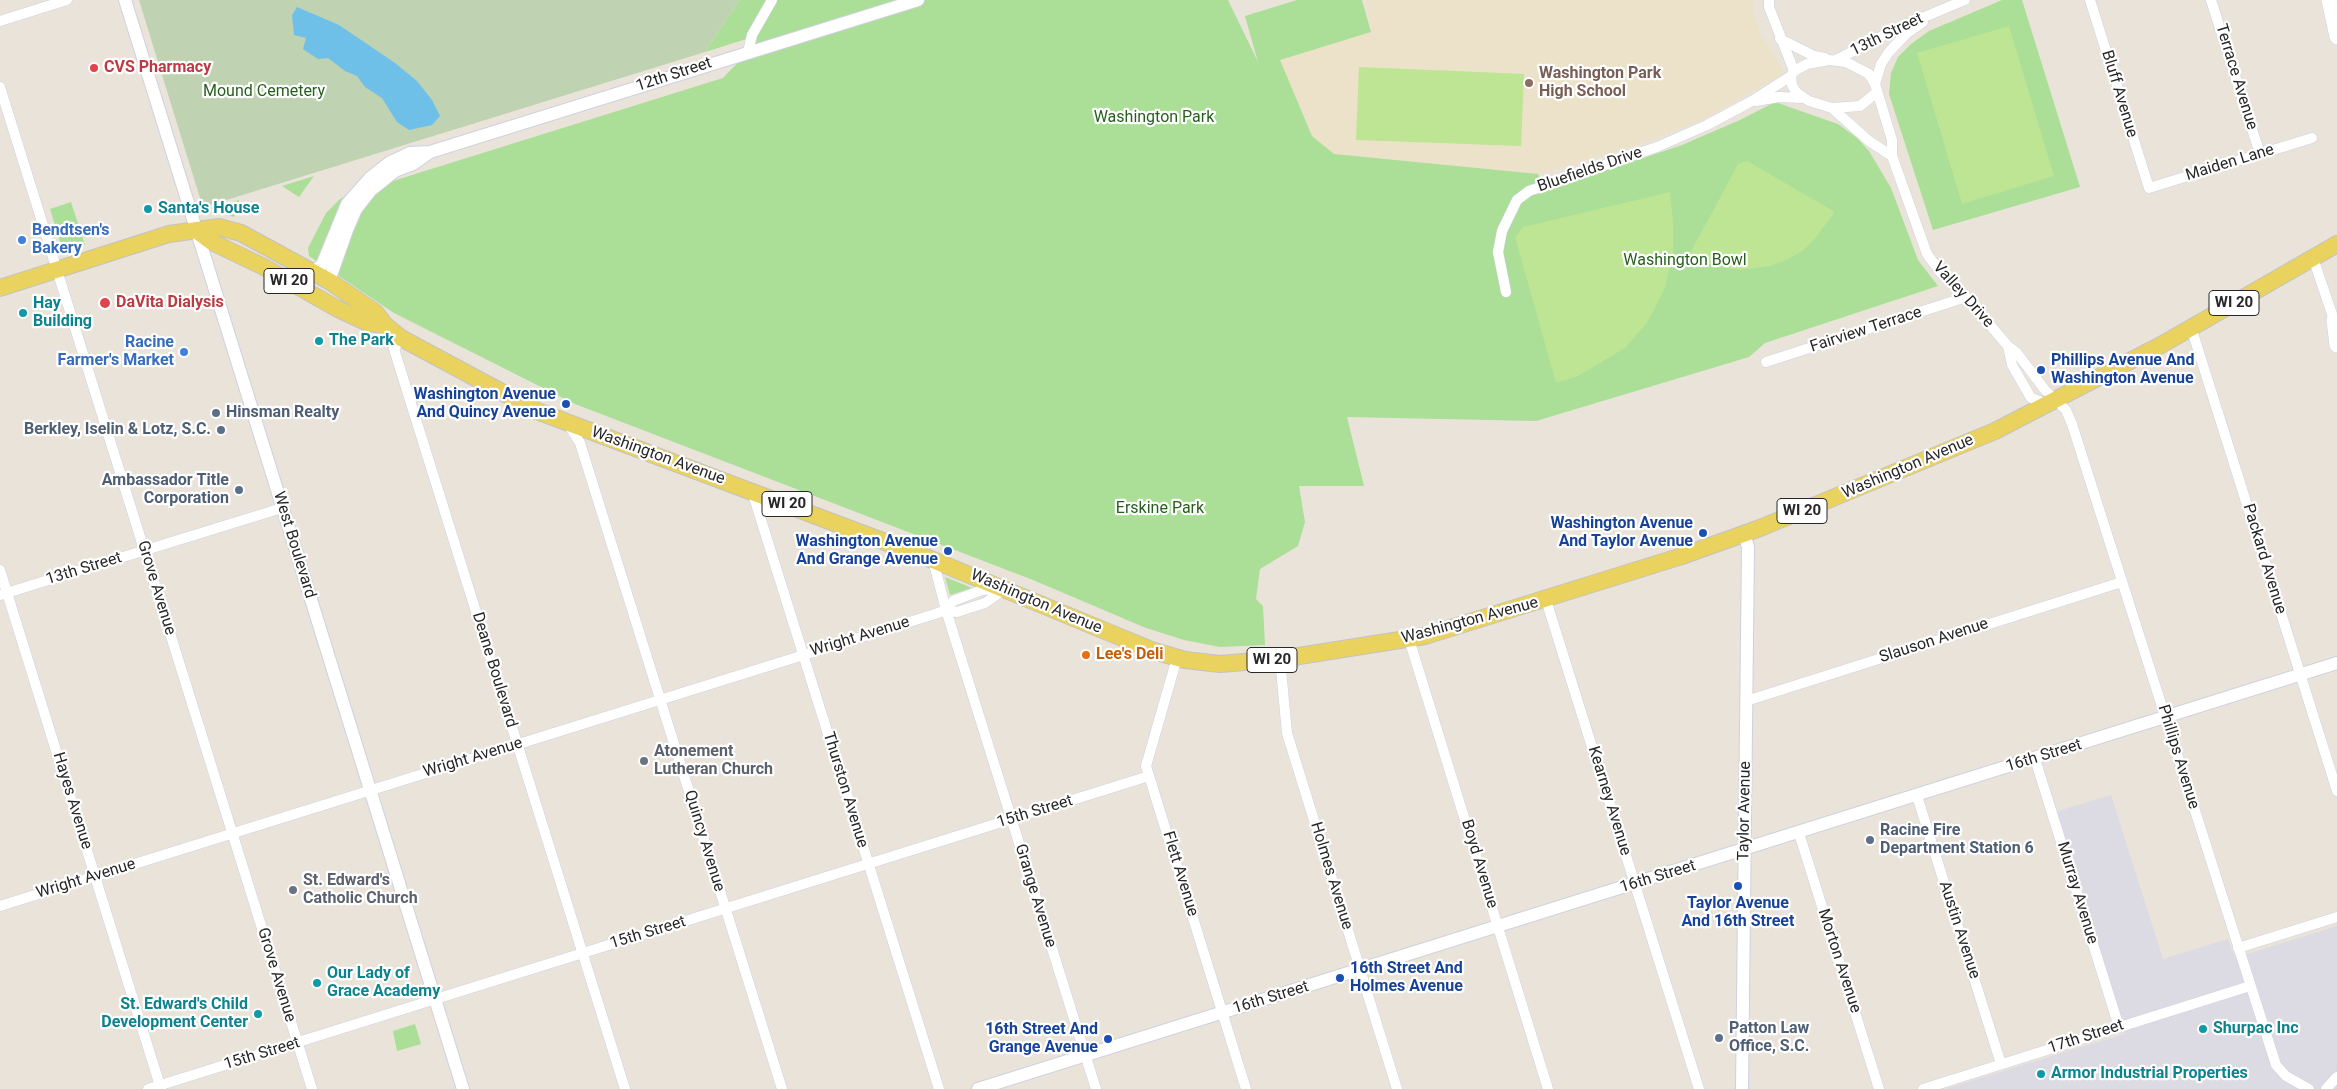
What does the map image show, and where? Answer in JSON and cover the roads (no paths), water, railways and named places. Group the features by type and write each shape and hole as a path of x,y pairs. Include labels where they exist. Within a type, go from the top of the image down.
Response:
{"main road":[{"path":"2329,0 2337,37"},
{"name":"Washington Avenue","path":"0,288 169,234 219,227 241,233 330,281 375,312 385,325 401,338 537,411 933,560 1154,651 1177,658 1220,664 1280,660 1425,636 1546,600 1682,556 1744,533 2057,405 2337,244"},
{"name":"Washington Avenue","path":"196,230 212,242 264,267 336,308 368,323 385,325"},
{"path":"264,267 293,274 312,285 330,281"},
{"path":"2335,322 2337,345"}],"street":[{"path":"0,21 67,0"},
{"name":"West Boulevard","path":"125,0 463,1089"},
{"path":"748,52 752,35 772,0"},
{"name":"12th Street","path":"314,271 322,265 347,204 370,178 389,163 410,153 430,152 918,0"},
{"path":"1769,0 1769,7 1793,74 1793,88 1804,98"},
{"name":"13th Street","path":"1780,39 1814,56 1833,60 1898,28 1965,0"},
{"name":"Bluff Avenue","path":"2090,0 2149,188"},
{"name":"Terrace Avenue","path":"2211,0 2260,154"},
{"name":"13th Street","path":"1876,88 1881,64 1889,52 1906,34 1938,11"},
{"path":"1832,108 1860,106 1876,88 1864,70 1833,60"},
{"name":"Bluefields Drive","path":"1506,292 1498,252 1502,231 1517,200 1529,191 1657,147 1707,125 1752,102 1806,64 1833,60"},
{"name":"Grove Avenue","path":"0,87 312,1089"},
{"name":"Valley Drive","path":"1876,88 1892,140 1892,156 1927,254 1941,273 1966,298 2008,346 2017,353 2057,405"},
{"name":"Bluefields Drive","path":"1752,102 1780,97 1804,98 1832,108"},
{"path":"1832,108 1869,141 1892,156"},
{"name":"Maiden Lane","path":"2149,188 2312,138"},
{"name":"12th Street","path":"330,281 356,209 371,190 395,171 413,164 430,152"},
{"path":"2314,258 2335,322"},
{"name":"Fairview Terrace","path":"1766,362 1966,298"},
{"name":"Packard Avenue","path":"2191,327 2337,791"},
{"name":"Deane Boulevard","path":"401,338 394,349 625,1089"},
{"name":"Valley Drive","path":"2008,346 2012,365 2031,398 2057,405"},
{"name":"Phillips Avenue","path":"2057,405 2072,424 2276,1065 2286,1076 2309,1089"},
{"name":"Quincy Avenue","path":"568,424 580,442 782,1089"},
{"name":"Thurston Avenue","path":"752,491 939,1089"},
{"name":"13th Street","path":"4,594 282,508"},
{"name":"Taylor Avenue","path":"1742,1089 1748,547 1744,533"},
{"name":"Grange Avenue","path":"933,560 946,610 1096,1089"},
{"name":"Hayes Avenue","path":"0,570 4,594 161,1087"},
{"name":"Slauson Avenue","path":"1746,701 2122,582"},
{"name":"Wright Avenue","path":"0,906 946,610 953,601 982,590 1005,589"},
{"name":"Kearney Avenue","path":"1546,600 1699,1089"},
{"name":"Boyd Avenue","path":"1408,639 1548,1089"},
{"name":"Flett Avenue","path":"1177,658 1146,766 1246,1089"},
{"name":"Holmes Avenue","path":"1280,660 1287,733 1397,1089"},
{"name":"16th Street","path":"978,1089 2337,663"},
{"name":"Murray Avenue","path":"2034,759 2119,1027"},
{"name":"15th Street","path":"148,1089 161,1087 297,1042 1149,776"},
{"name":"Austin Avenue","path":"1917,796 2001,1064"},
{"name":"Morton Avenue","path":"1799,833 1879,1089"},
{"path":"2238,948 2337,917"},
{"name":"17th Street","path":"1923,1089 2250,986"},
{"path":"2326,1089 2337,1077"}],"water":[{"path":"297,7 339,25 395,63 417,81 432,100 440,116 432,125 409,130 397,122 382,98 365,87 357,76 345,71 328,58 318,59 303,49 306,38 294,35 292,15"}],"place":[{"name":"CVS Pharmacy","path":"94,68"},
{"name":"Washington Park High School","path":"1529,83"},
{"name":"Santa's House","path":"148,209"},
{"name":"Bendtsen's Bakery","path":"22,240"},
{"name":"DaVita Dialysis","path":"105,303"},
{"name":"Hay Building","path":"23,313"},
{"name":"The Park","path":"319,341"},
{"name":"Racine Farmer's Market","path":"184,352"},
{"name":"Phillips Avenue And Washington Avenue","path":"2041,370"},
{"name":"Washington Avenue And Quincy Avenue","path":"566,404"},
{"name":"Hinsman Realty","path":"216,413"},
{"name":"Berkley, Iselin & Lotz, S.C.","path":"221,430"},
{"name":"Ambassador Title Corporation","path":"239,490"},
{"name":"Washington Avenue And Taylor Avenue","path":"1703,533"},
{"name":"Washington Avenue And Grange Avenue","path":"948,551"},
{"name":"Lee's Deli","path":"1086,655"},
{"name":"Atonement Lutheran Church","path":"644,761"},
{"name":"Racine Fire Department Station 6","path":"1870,840"},
{"name":"Taylor Avenue And 16th Street","path":"1738,886"},
{"name":"St. Edward's Catholic Church","path":"293,890"},
{"name":"16th Street And Holmes Avenue","path":"1340,978"},
{"name":"Our Lady of Grace Academy","path":"317,983"},
{"name":"St. Edward's Child Development Center","path":"258,1014"},
{"name":"Shurpac Inc","path":"2203,1029"},
{"name":"Patton Law Office, S.C.","path":"1719,1038"},
{"name":"16th Street And Grange Avenue","path":"1108,1039"},
{"name":"Armor Industrial Properties","path":"2041,1074"}],"park label":[{"name":"Mound Cemetery","path":"264,92"},
{"name":"Washington Park","path":"1154,118"},
{"name":"Washington Bowl","path":"1685,261"},
{"name":"Erskine Park","path":"1160,509"}]}
